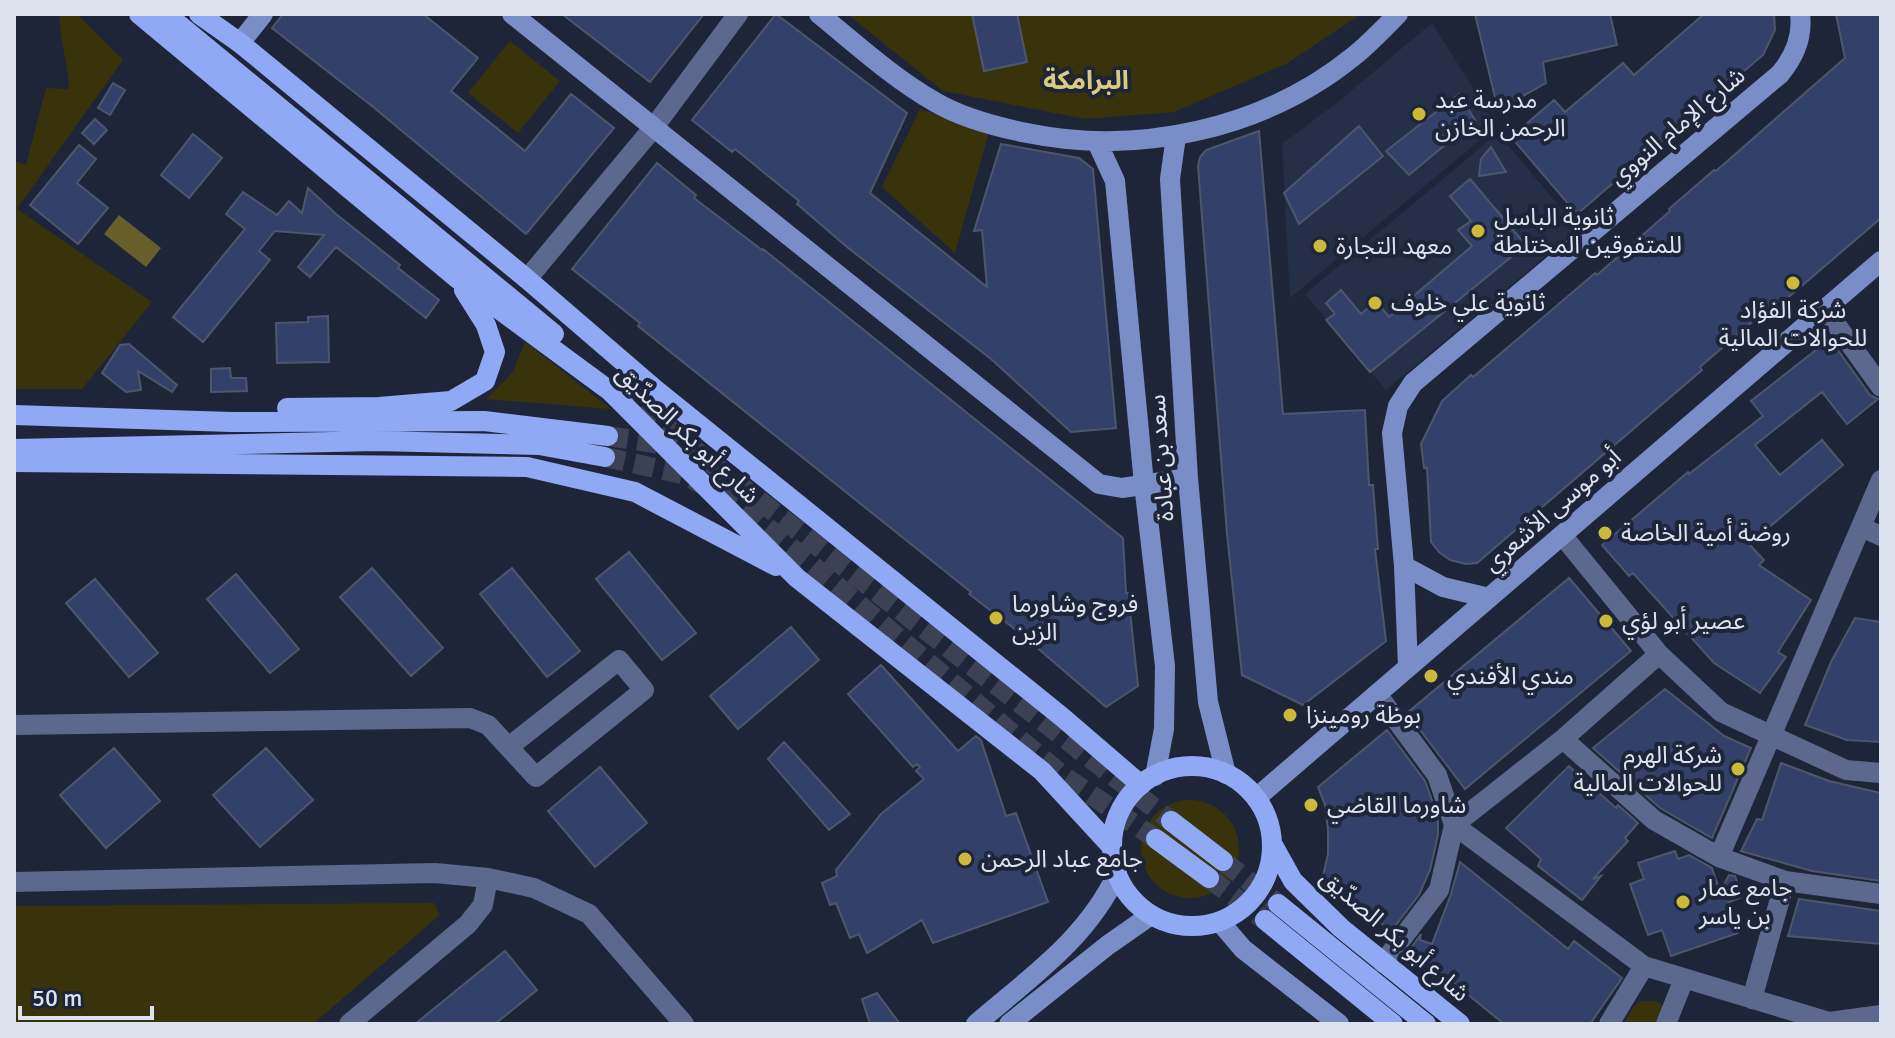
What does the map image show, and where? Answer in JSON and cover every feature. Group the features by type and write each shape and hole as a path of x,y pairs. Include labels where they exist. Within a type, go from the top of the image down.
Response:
{"main road":[{"name":"شارع أبو بكر الصدّيق","path":"139,14 458,279 610,391 797,578 1042,771 1112,847"},
{"path":"166,14 618,388"},
{"name":"شارع أبو بكر الصدّيق","path":"199,14 240,43 527,279 656,390 1062,717 1148,780"},
{"path":"240,43 263,14"},
{"path":"512,14 1099,484 1122,488 1188,478"},
{"path":"819,14 902,81 938,104 996,126 1057,139 1097,142 1176,136 1239,119 1300,92 1353,57 1398,14"},
{"name":"شارع الإمام النووي","path":"1408,667 1404,566 1392,433 1398,406 1405,394 1413,383 1780,74 1798,43 1800,14"},
{"name":"سعد بن عبادة","path":"1176,136 1170,179 1188,478 1208,702 1226,774"},
{"name":"سعد بن عبادة","path":"1097,142 1115,181 1165,666 1164,729 1148,780"},
{"name":"أبو موسى الأشعري","path":"1256,798 1881,261"},
{"path":"14,414 379,407 451,401 485,381 495,352 486,325 458,279"},
{"path":"14,414 231,422 484,421 608,436"},
{"path":"14,449 377,441 539,445 605,457"},
{"path":"14,462 527,467 635,492 797,578"},
{"path":"1404,566 1443,587 1489,598"},
{"path":"1203,767 1226,774 1243,784 1256,798 1268,820 1273,845 1265,882 1254,898 1220,922 1198,927 1173,925 1151,915 1125,890 1117,874 1112,847 1115,824 1125,802 1148,780 1178,768 1203,767"},
{"path":"1171,821 1223,861"},
{"path":"1156,839 1209,878"},
{"name":"شارع أبو بكر الصدّيق","path":"1273,845 1293,881 1383,963 1460,1024"},
{"path":"976,1024 1067,947 1098,911 1117,874"},
{"path":"1393,1024 1272,912 1426,1024"},
{"path":"1009,1024 1151,915"},
{"path":"1220,922 1243,949 1339,1024"}],"street":[{"path":"527,279 654,127 738,14"},
{"path":"1825,309 1881,387"},
{"path":"1719,857 1881,480"},
{"path":"1861,527 1881,536"},
{"path":"1562,535 1659,654 1721,712 1846,770 1881,773"},
{"path":"1454,825 1563,739 1659,654"},
{"path":"14,725 470,718 488,725 536,777 644,690 619,660 510,746"},
{"path":"1377,694 1437,775 1454,825 1439,890 1383,963"},
{"path":"1563,739 1654,820 1719,857 1785,881 1881,894"},
{"path":"1454,825 1644,966 1829,1022 1881,1015"},
{"path":"14,882 435,873 488,878 534,888 589,914 684,1024"},
{"path":"349,1024 468,924 483,905 488,878"},
{"path":"1752,999 1785,881"},
{"path":"1609,1024 1644,966"},
{"path":"1666,1024 1684,979"}],"shaded area":[{"path":"59,14 77,14 123,60 17,209 152,302 82,389 14,389 14,161 26,165 46,88 69,89"},
{"path":"847,14 1361,14 1286,64 1174,112 1085,119 943,91"},
{"path":"1432,23 1497,126 1290,298 1282,144 1338,102"},
{"path":"510,41 560,81 518,133 468,93"},
{"path":"920,109 989,132 955,253 882,187"},
{"name":"ثانوية الباسل للمتفوقين المختلطة","path":"1498,133 1578,229 1386,390 1305,294"},
{"path":"119,215 161,248 146,267 104,234"},
{"path":"525,342 611,409 486,399 513,372"},
{"path":"1190,800 1209,803 1225,814 1236,830 1239,849 1236,868 1225,884 1209,895 1190,898 1171,895 1155,884 1144,868 1141,849 1144,830 1155,814 1171,803"},
{"path":"434,903 440,915 313,1024 14,1024 14,906"},
{"path":"1641,1001 1656,1001 1664,1006 1656,1024 1624,1024 1634,1006"}],"building":[{"path":"283,14 423,14 478,58 451,91 525,151 571,94 614,128 526,234 372,106 272,28"},
{"path":"562,14 704,14 650,82"},
{"path":"776,14 907,113 870,193 987,287 982,230 974,231 1001,144 1079,158 1093,169 1116,428 1071,432 991,359 847,247 797,204 799,201 735,149 732,152 692,120"},
{"path":"972,14 1017,14 1027,62 984,71"},
{"path":"1475,14 1610,14 1617,45 1543,62 1546,83 1498,110"},
{"path":"1704,14 1774,14 1775,30 1763,55 1577,214 1511,137 1554,100 1565,112 1623,63 1634,75"},
{"path":"1836,14 1881,14 1881,218 1777,307 1774,303 1700,367 1702,370 1477,563 1450,560 1431,542 1427,468 1424,468 1421,444 1442,401 1595,273 1597,275 1845,58"},
{"path":"113,83 125,90 110,115 98,108"},
{"path":"1459,94 1475,120 1409,175 1386,151"},
{"path":"95,119 107,130 94,144 82,133"},
{"path":"1359,126 1383,156 1299,224 1284,193"},
{"path":"1259,131 1283,414 1365,410 1369,485 1373,485 1378,549 1375,549 1386,641 1303,705 1242,675 1227,534 1198,166 1206,150"},
{"path":"193,134 222,158 189,198 161,175"},
{"path":"79,145 96,159 77,183 108,208 78,244 30,205"},
{"path":"1491,147 1506,172 1479,176 1481,159"},
{"path":"657,163 696,195 694,198 763,249 1123,538 1126,593 1138,686 1106,707 969,594 971,592 638,326 640,323 572,269"},
{"path":"1470,179 1526,245 1370,372 1326,320 1335,314 1326,303 1341,290 1361,314 1376,301 1389,317 1472,246 1458,230 1471,221 1450,196"},
{"path":"308,188 439,300 426,318 336,247 310,277 298,267 324,235 275,231 259,251 270,260 203,342 173,317 245,229 226,214 243,192 277,215 289,201 302,213"},
{"path":"328,316 329,362 277,363 276,323 308,322 308,317"},
{"path":"1830,339 1870,395 1878,399 1847,424 1822,392 1755,445 1780,475 1822,440 1843,465 1749,544 1764,560 1759,565 1811,600 1778,652 1786,657 1760,693 1714,663 1633,573 1629,576 1602,545 1688,472 1763,416 1751,401"},
{"path":"129,344 177,385 172,392 138,371 141,390 126,392 102,373 120,345"},
{"path":"230,368 231,378 246,378 247,391 211,392 211,369"},
{"path":"629,552 696,633 662,660 596,579"},
{"path":"372,568 443,648 411,676 340,597"},
{"path":"512,568 580,651 547,677 480,594"},
{"path":"236,574 299,649 270,673 207,599"},
{"path":"1569,578 1631,651 1465,789 1407,713"},
{"path":"95,579 158,653 129,677 66,603"},
{"path":"1855,618 1881,622 1881,742 1847,740 1805,725 1831,662"},
{"path":"791,627 819,660 738,729 710,696"},
{"name":"جامع عباد الرحمن","path":"881,665 958,751 976,736 981,740 1006,816 1016,813 1048,902 933,943 922,920 867,953 859,934 850,938 836,903 830,905 822,883 837,876 836,870 881,814 924,779 916,771 920,767 917,764 913,767 848,694"},
{"path":"1665,689 1724,736 1751,748 1712,838 1660,808 1593,748"},
{"path":"1387,730 1425,781 1438,817 1438,835 1430,870 1419,895 1391,931 1323,876 1328,854 1328,830 1325,805 1318,787"},
{"path":"784,742 850,814 829,830 768,759"},
{"path":"114,748 160,801 106,848 60,795"},
{"path":"266,748 313,800 260,847 213,795"},
{"path":"1781,763 1829,781 1881,793 1881,881 1812,871 1741,851 1757,819 1762,820"},
{"path":"1569,766 1616,808 1618,805 1638,823 1625,838 1628,841 1593,879 1601,876 1582,900 1538,866 1541,859 1506,828"},
{"path":"600,767 647,823 595,867 548,811"},
{"name":"جامع عمار بن ياسر","path":"1675,851 1678,859 1689,855 1712,868 1720,892 1729,875 1735,876 1742,897 1727,903 1738,933 1671,956 1662,930 1648,935 1630,884 1644,879 1638,863"},
{"path":"1460,862 1568,949 1574,941 1622,978 1590,1024 1504,1024 1411,948 1421,934 1420,940 1432,944"},
{"path":"1799,899 1881,911 1881,944 1788,936"},
{"path":"505,951 537,990 495,1024 415,1024"},
{"path":"877,993 900,1024 870,1024 862,999"}],"tunnel":[{"path":"618,388 1171,821"},
{"path":"608,436 673,446"},
{"path":"605,457 682,474 738,503 1062,775 1156,839"},
{"path":"1223,861 1278,904"},
{"path":"1209,878 1265,920"}],"place":[{"name":"مدرسة عبد الرحمن الخازن","path":"1419,114"},
{"name":"ثانوية الباسل للمتفوقين المختلطة","path":"1478,231"},
{"name":"معهد التجارة","path":"1320,246"},
{"name":"شركة الفؤاد للحوالات المالية","path":"1793,283"},
{"name":"ثانوية علي خلوف","path":"1375,303"},
{"name":"روضة أمية الخاصة","path":"1605,533"},
{"name":"فروج وشاورما الزين","path":"996,618"},
{"name":"عصير أبو لؤي","path":"1606,621"},
{"name":"مندي الأفندي","path":"1431,676"},
{"name":"بوظة رومينزا","path":"1290,715"},
{"name":"شركة الهرم للحوالات المالية","path":"1738,769"},
{"name":"شاورما القاضي","path":"1311,805"},
{"name":"جامع عباد الرحمن","path":"965,859"},
{"name":"جامع عمار بن ياسر","path":"1683,902"}],"district":[{"name":"البرامكة","path":"1086,80"}]}
